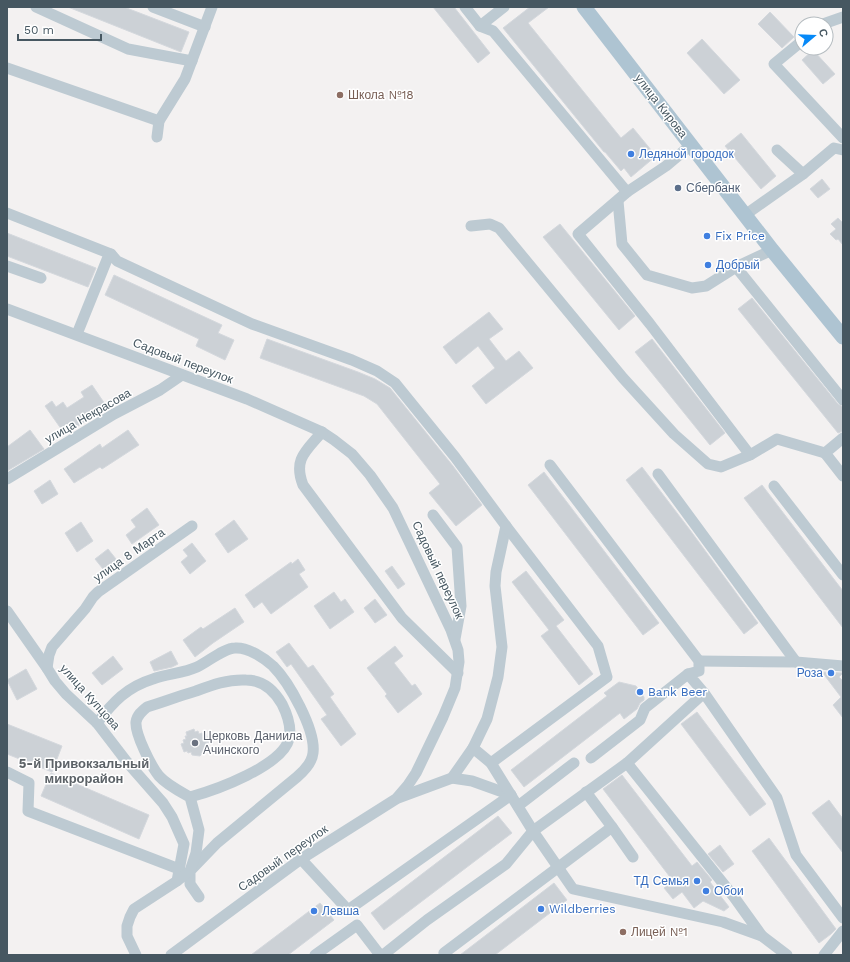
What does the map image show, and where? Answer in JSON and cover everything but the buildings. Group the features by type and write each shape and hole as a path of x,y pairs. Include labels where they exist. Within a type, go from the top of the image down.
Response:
{"main road":[{"name":"улица Кирова","path":"584,7 772,250 843,337"}],"street":[{"path":"36,7 128,49 192,61"},
{"path":"153,7 205,27"},
{"path":"157,137 159,121 185,79 212,7"},
{"path":"465,7 480,26 493,32 627,192"},
{"path":"480,26 504,7"},
{"path":"794,48 774,64 843,138"},
{"path":"7,68 159,121"},
{"path":"691,145 666,166 627,192 578,234 650,324 750,455"},
{"path":"745,215 803,174 834,148 843,150"},
{"path":"777,150 803,174"},
{"path":"618,201 622,244 647,274 692,288 706,286 736,268 772,250"},
{"path":"7,213 111,254 118,261 252,324 352,360 377,371 394,383 455,456 506,526 598,646 607,677 491,763"},
{"path":"471,226 490,224 500,228 622,378 674,434 708,464 720,467 750,455 777,439 825,453 843,476"},
{"path":"77,334 108,256 111,254"},
{"path":"7,266 41,278"},
{"path":"736,268 843,400"},
{"name":"Садовый переулок","path":"7,309 247,399 322,432 352,454 370,475 394,508 455,639 458,650 458,673 455,688 443,717 416,773 396,799 301,859 172,955"},
{"name":"улица Некрасова","path":"7,479 114,414 160,390 182,375"},
{"path":"322,432 301,459 299,469 303,485 402,618 458,673"},
{"path":"825,453 843,438"},
{"path":"550,465 699,661 699,671 688,674 645,708 640,720 591,758"},
{"path":"658,474 796,662"},
{"path":"774,486 843,575"},
{"path":"433,515 457,547 461,606 455,639"},
{"name":"улица 8 Марта","path":"47,668 52,647 85,610 98,592 192,526"},
{"path":"452,778 473,748 487,720 498,676 502,647 496,572 506,526"},
{"name":"улица Купцова","path":"7,611 55,681 66,694 97,723 127,762 163,803 172,817 184,844 185,870 178,881 134,909 130,917 127,926 127,936 136,955"},
{"path":"97,723 114,702 134,687 152,679 196,668 226,650 235,648 247,650 260,656 273,667 288,687 309,726 314,744 313,755 308,766 297,778 185,870"},
{"path":"699,661 796,662 842,666"},
{"path":"688,674 704,693 777,798 796,855 843,918"},
{"path":"185,870 196,853 199,830 190,797 167,783 158,775 138,733 136,721 140,713 147,707 222,682 248,680 262,683 271,689 284,709 289,723 289,739 283,750 272,762 210,792 190,797"},
{"path":"301,859 348,910 382,955 506,864 534,831 627,763 704,693"},
{"path":"473,748 491,763 557,867 573,889 723,922 762,936"},
{"path":"518,806 574,763"},
{"path":"627,763 734,897 762,936 787,955"},
{"path":"7,772 29,783 28,811 185,870 190,884 199,897"},
{"path":"396,799 452,778 472,781 511,795"},
{"path":"586,792 633,857"},
{"path":"348,910 511,795"},
{"path":"445,955 444,953 612,827"},
{"path":"315,955 358,925"},
{"path":"824,955 843,931"}],"place":[{"name":"Школа №18","path":"340,95"},
{"name":"Ледяной городок","path":"631,154"},
{"name":"Сбербанк","path":"678,188"},
{"name":"Fix Price","path":"707,236"},
{"name":"Добрый","path":"708,265"},
{"name":"Роза","path":"831,673"},
{"name":"Bank Beer","path":"640,692"},
{"name":"Церковь Даниила Ачинского","path":"195,743"},
{"name":"ТД Семья","path":"697,881"},
{"name":"Обои","path":"706,891"},
{"name":"Wildberries","path":"541,909"},
{"name":"Левша","path":"314,911"},
{"name":"Лицей №1","path":"623,932"}],"district":[{"name":"5-й Привокзальный микрорайон","path":"84,770"}]}
